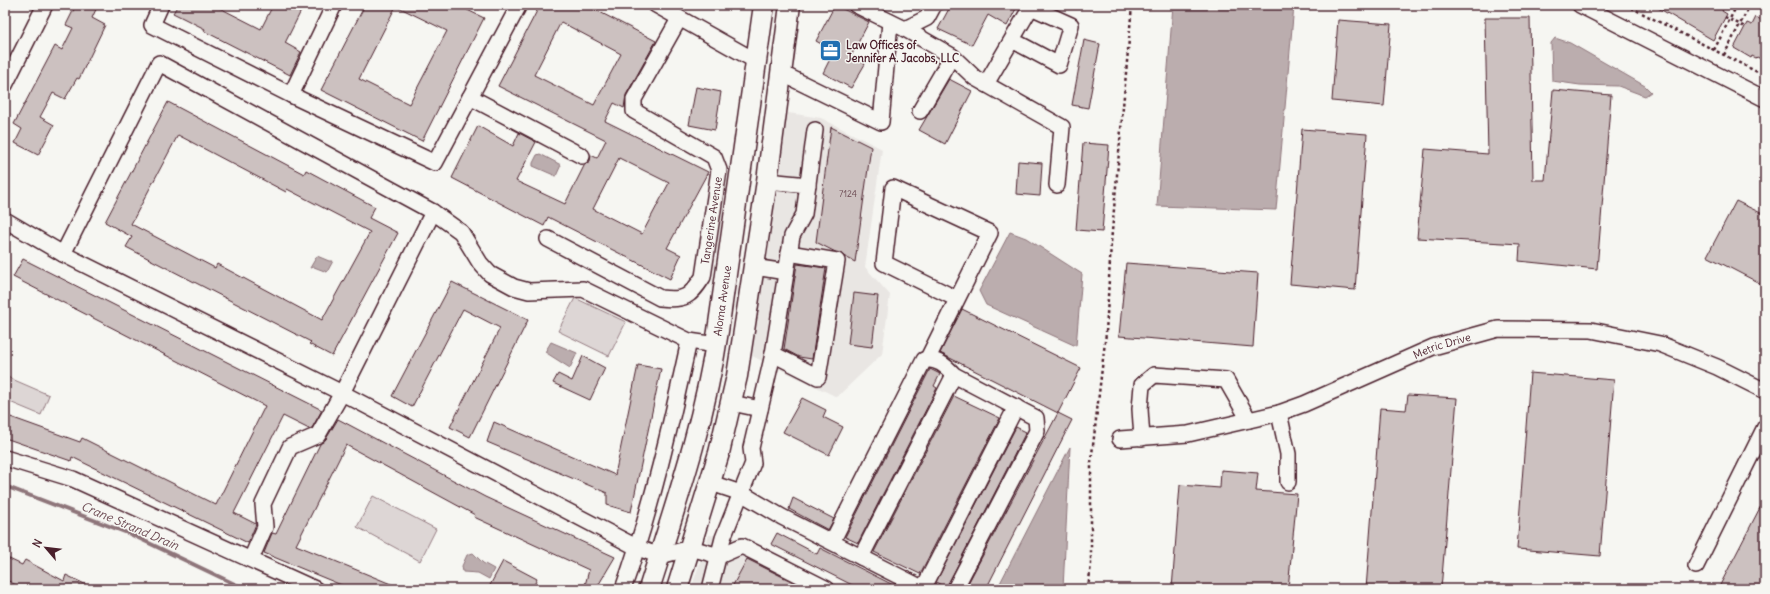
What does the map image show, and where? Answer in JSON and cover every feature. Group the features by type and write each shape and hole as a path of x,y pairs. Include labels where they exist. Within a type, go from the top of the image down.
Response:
{"main road":[{"name":"Aloma Avenue","path":"649,589 696,437 716,345 764,5"},
{"path":"677,589 711,483 732,403 743,343 767,181 790,5"},
{"path":"756,60 766,73 770,85 760,158 760,171 767,181"},
{"path":"733,222 741,246 754,266"}],"street":[{"path":"5,84 45,5"},
{"path":"161,5 152,25 291,95 435,163 519,5"},
{"path":"291,95 334,5"},
{"path":"656,5 756,60"},
{"path":"856,5 905,29 952,56 976,78 1062,127 1057,185"},
{"path":"905,29 927,18 934,5"},
{"path":"1588,7 1765,99"},
{"name":"Tangerine Avenue","path":"548,239 660,298 678,300 694,291 703,277 719,170 714,157 634,111 634,100 679,19"},
{"path":"781,73 881,122 890,22"},
{"path":"986,84 1012,40"},
{"path":"920,111 952,56"},
{"path":"63,254 159,63 433,212 461,232 480,263 490,274 514,288 529,291 583,289 689,341 716,345"},
{"path":"470,97 582,156"},
{"path":"710,589 723,538 753,463 751,448 773,354 792,236 804,214 815,130"},
{"path":"767,181 808,185"},
{"path":"927,360 958,299 990,233 893,188 884,263 958,299"},
{"path":"251,559 265,528 263,504 290,447 318,436 342,393 433,212"},
{"path":"5,220 63,254 342,393 638,548 660,556 691,548 719,556 742,546 827,589"},
{"path":"773,354 818,377 837,261 790,253"},
{"path":"754,266 786,272"},
{"name":"Metric Drive","path":"1120,440 1188,434 1279,413 1304,404 1433,347 1498,329 1591,330 1660,344 1717,367 1765,391"},
{"path":"623,589 638,548 676,401 689,341"},
{"path":"832,542 924,360 932,359 947,366 954,374 1036,418 1036,431 955,589"},
{"path":"861,557 954,374"},
{"path":"1142,438 1140,410 1142,385 1154,375 1226,380 1249,420"},
{"path":"732,403 760,409"},
{"path":"711,483 741,493 923,589 1016,407"},
{"path":"1279,413 1288,454 1288,482"},
{"path":"1696,566 1765,428"},
{"path":"5,458 73,479 315,589"}],"path":[{"path":"1088,589 1091,564 1091,463 1106,333 1111,243 1132,5"},
{"path":"1626,5 1765,76"},
{"path":"1714,50 1737,5"},
{"path":"1724,55 1750,5"},
{"path":"1725,17 1745,27"}],"shaded area":[{"path":"1173,5 1294,5 1276,210 1157,206"},
{"path":"1555,38 1570,43 1645,86 1651,92 1645,96 1618,86 1580,85 1552,81 1551,43"},
{"path":"782,112 821,118 882,149 865,267 890,295 882,354 837,397 748,354"},
{"path":"540,154 561,165 556,176 533,166 537,155"},
{"path":"1010,232 1026,238 1082,274 1076,346 986,305 979,291"},
{"path":"317,256 333,261 327,272 314,267 310,268"},
{"path":"575,298 626,322 609,356 558,331"},
{"path":"551,342 577,353 570,368 545,352"},
{"path":"5,376 49,395 41,415 5,400"},
{"path":"1070,447 1063,589 997,589"},
{"path":"373,496 436,529 420,561 357,527"},
{"path":"709,535 736,538 840,589 691,589"},
{"path":"473,553 483,563 494,569 489,579 478,573 463,572 462,566 467,555"}],"building":[{"path":"76,5 98,5 92,18 105,25 79,79 77,78 65,99 53,93 40,117 54,125 38,155 15,143 22,129 14,124 55,46 62,50 73,28 66,25"},
{"path":"178,5 214,5 261,29 273,5 304,5 285,43 301,52 290,75 204,31 205,29 173,13"},
{"path":"365,5 457,5 484,18 422,141 321,90","holes":["396,6 447,31 409,104 359,79"]},
{"path":"540,5 586,5 656,41 626,95 624,108 614,103 605,121 708,172 667,248 681,255 670,279 548,217 544,226 452,178 478,126 513,146 519,133 536,142 516,181 565,204 585,164 590,161 591,155 597,158 606,140 498,86","holes":["561,22 621,54 594,105 534,75","619,158 669,183 642,234 593,209"]},
{"path":"835,5 869,22 851,56 865,64 851,88 823,73 834,51 816,41"},
{"path":"951,5 1018,5 1007,26 988,15 972,45 938,29"},
{"path":"1653,5 1725,5 1722,11 1727,14 1713,40"},
{"path":"1756,17 1765,22 1765,61 1757,57 1752,56 1751,58 1734,48 1747,23 1752,25"},
{"path":"1485,18 1530,18 1533,180 1545,180 1553,90 1611,95 1597,269 1519,261 1520,244 1417,238 1425,149 1488,154"},
{"path":"1338,20 1391,24 1384,106 1332,101"},
{"path":"1084,40 1100,44 1088,108 1072,105"},
{"path":"949,79 972,91 945,144 919,130"},
{"path":"696,87 721,92 715,130 689,125"},
{"path":"168,102 304,174 306,170 375,207 369,218 398,233 332,356 309,344 311,342 126,247 132,237 105,222","holes":["178,135 286,192 287,189 370,232 322,320 217,264 215,268 131,224"]},
{"path":"831,127 871,147 855,262 816,242"},
{"path":"1302,129 1367,134 1355,290 1290,284"},
{"path":"1083,143 1109,145 1102,232 1076,230"},
{"path":"1018,161 1042,163 1040,196 1016,194"},
{"path":"1736,201 1765,215 1765,286 1707,256"},
{"path":"23,259 322,410 312,428 309,429 283,416 234,513 256,524 248,543 72,457 71,461 5,438 5,415 80,442 82,438 216,505 265,406 13,277"},
{"path":"1126,263 1258,273 1253,347 1119,336"},
{"path":"797,264 826,268 812,359 799,357 784,349"},
{"path":"452,282 528,320 470,437 450,427 500,328 463,309 412,407 392,396"},
{"path":"854,293 878,296 872,347 848,344"},
{"path":"962,309 1081,368 1058,413 940,353"},
{"path":"583,356 605,368 590,400 553,383 558,374 572,381"},
{"path":"638,365 661,369 631,512 607,505 607,493 487,442 494,422 615,475"},
{"path":"930,369 940,374 934,386 937,388 858,543 845,537"},
{"path":"1530,373 1614,380 1600,556 1517,549"},
{"path":"1408,395 1457,398 1441,589 1366,589 1380,408 1406,410"},
{"path":"954,396 1000,418 920,574 874,552"},
{"path":"802,398 826,410 823,417 843,427 829,455 783,432"},
{"path":"1058,413 1072,420 986,589 965,589"},
{"path":"338,419 485,497 615,557 596,589 584,589 589,570 474,517 475,515 346,445 296,545 403,589 351,589 264,553 272,533 276,534 320,444 326,439"},
{"path":"1016,427 1026,432 946,588 936,582"},
{"path":"1221,470 1258,473 1256,491 1297,494 1288,589 1172,589 1180,485 1220,488"},
{"path":"793,498 834,519 828,530 789,509"},
{"path":"1765,498 1765,589 1718,589"},
{"path":"777,533 817,554 820,548 901,589 860,589 771,544"},
{"path":"5,557 22,565 25,560 64,581 66,575 95,589 23,589 5,579"},
{"path":"747,559 807,589 731,589"},
{"path":"503,561 537,579 532,589 488,589"}],"waterway":[{"name":"Crane Strand Drain","path":"5,486 130,534 245,589"}],"place":[{"name":"Law Offices of Jennifer A. Jacobs, LLC","path":"830,51"}]}
